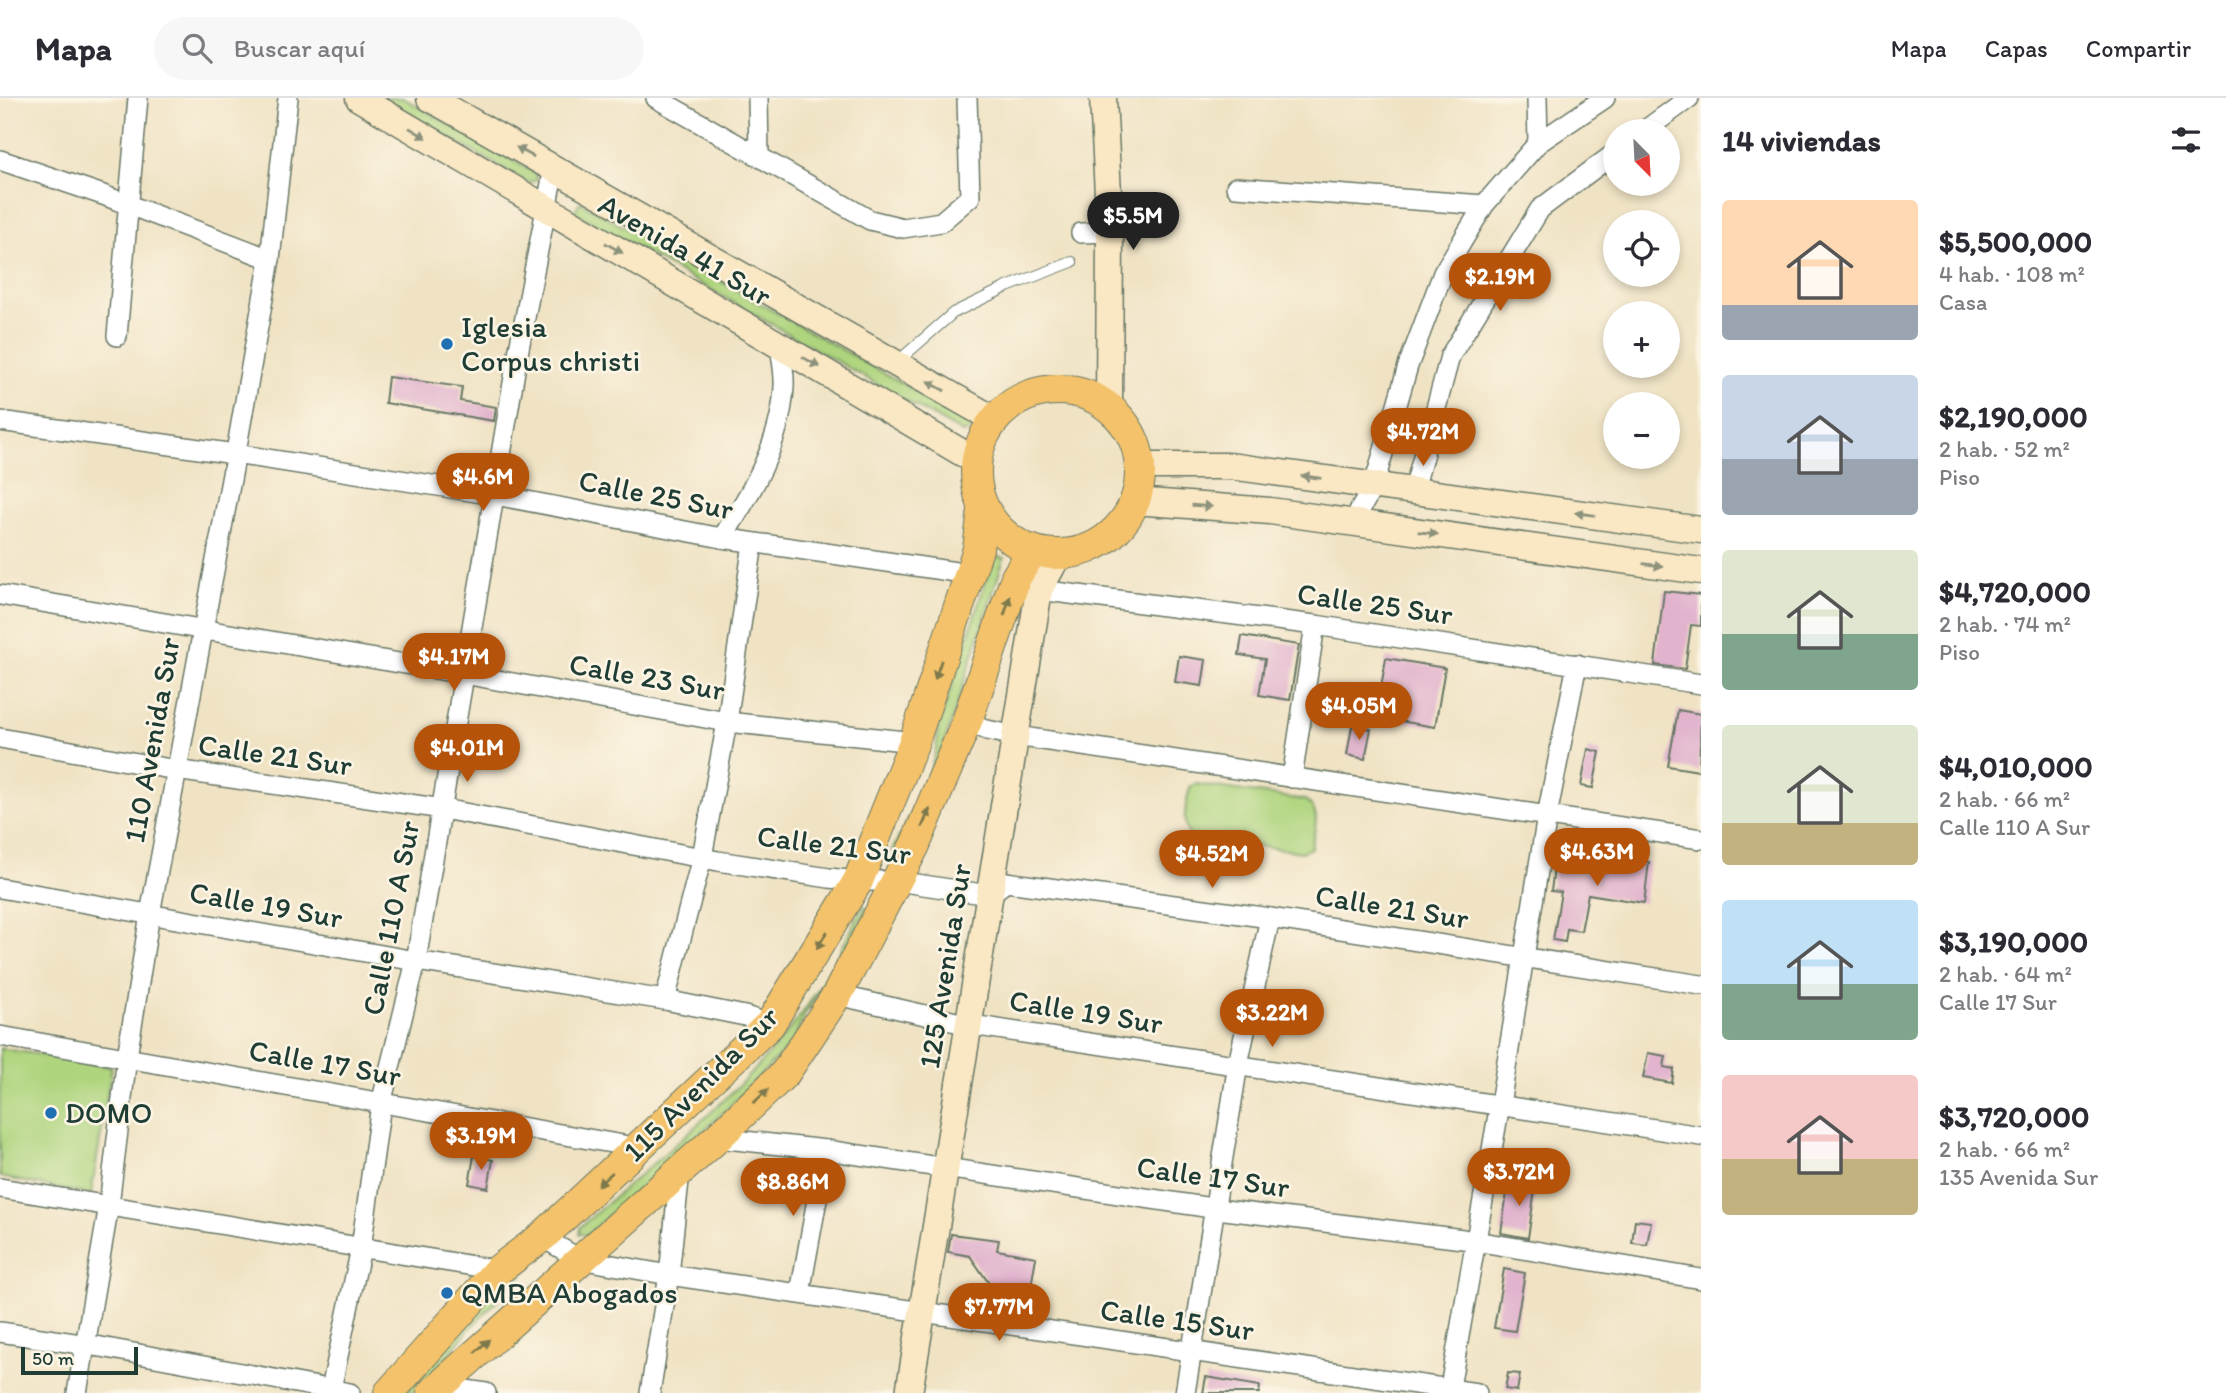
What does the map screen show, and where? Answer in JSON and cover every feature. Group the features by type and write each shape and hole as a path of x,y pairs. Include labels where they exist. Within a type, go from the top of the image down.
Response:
{"main road":[{"name":"Avenida 41 Sur","path":"359,98 780,343 976,461"},
{"name":"Avenida 41 Sur","path":"430,98 995,420"},
{"path":"1103,98 1110,232 1109,407"},
{"path":"1055,389 1084,393 1109,407 1126,425 1137,447 1141,466 1138,491 1129,512 1112,534 1089,548 1046,552 1019,545 998,528 983,510 976,487 976,461 986,431 1003,410 1025,396 1055,389"},
{"path":"1141,466 1230,466 1701,530"},
{"path":"1134,501 1270,511 1701,571"},
{"name":"115 Avenida Sur","path":"389,1393 498,1270 542,1237 770,1024 858,881 914,742 978,549 983,510"},
{"name":"115 Avenida Sur","path":"435,1389 717,1138 785,1073 837,995 915,845 967,721 1016,577 1046,552"},
{"name":"125 Avenida Sur","path":"909,1393 1046,552"}],"street":[{"path":"117,336 138,98"},
{"name":"110 Avenida Sur","path":"77,1393 109,1205 127,1057 150,914 270,259 288,98"},
{"path":"656,98 870,220 903,228 941,222 970,197 967,98"},
{"path":"758,98 759,157"},
{"path":"1537,98 1538,143"},
{"path":"1353,522 1374,485 1408,366 1443,273 1484,205 1538,143 1605,98"},
{"path":"1660,119 1689,98"},
{"path":"0,160 270,259"},
{"path":"1413,490 1450,356 1540,209 1603,162"},
{"name":"Calle 110 A Sur","path":"341,1391 381,1104 416,961 554,168"},
{"path":"1236,187 1484,205"},
{"path":"1081,233 1110,232"},
{"path":"722,538 751,493 776,435 784,386 780,343"},
{"name":"Calle 25 Sur","path":"0,421 236,454 495,495 722,538 970,574"},
{"path":"665,1000 702,857 727,722 753,543"},
{"name":"Calle 25 Sur","path":"1039,590 1315,625 1701,684"},
{"name":"Calle 23 Sur","path":"0,595 727,722 914,742"},
{"path":"1292,778 1315,625"},
{"path":"1450,1391 1547,816 1577,664"},
{"path":"967,721 987,730 1016,736 1701,839"},
{"name":"Calle 21 Sur","path":"0,738 176,771 443,809 702,857 858,881 897,881 989,895 1006,882 1701,985"},
{"name":"Calle 19 Sur","path":"0,888 416,961 665,1000 745,1016 770,1024"},
{"path":"1185,1393 1238,1064 1269,919"},
{"name":"Calle 19 Sur","path":"837,995 969,1024 1701,1136"},
{"name":"Calle 17 Sur","path":"0,1036 640,1148"},
{"name":"Calle 17 Sur","path":"717,1138 826,1150 944,1169 1476,1242 1701,1279"},
{"path":"800,1293 826,1150"},
{"path":"650,1393 669,1275 680,1171"},
{"path":"0,1188 498,1270"},
{"name":"Calle 15 Sur","path":"542,1237 579,1259 669,1275 1477,1393"},
{"path":"0,1332 341,1391"},
{"path":"435,1389 486,1393"}],"lane":[{"path":"895,363 953,313 1007,287 1072,262"}],"green space":[{"path":"379,98 403,98 535,173 537,180 529,183"},
{"path":"580,202 969,421 971,429 963,433 574,212"},
{"path":"994,556 1004,558 946,738 923,799 890,862 888,858 933,761 938,728"},
{"path":"1196,784 1305,800 1311,805 1316,816 1311,848 1302,852 1190,836 1185,825 1185,812 1190,787"},
{"path":"864,905 867,910 804,1016 793,1042 724,1112 587,1235 579,1234 580,1227 724,1101 776,1045 818,990"},
{"path":"0,1048 112,1067 91,1195 0,1177"},
{"path":"533,1260 534,1264 473,1325 416,1393 406,1393 495,1288"}],"building":[{"path":"388,377 462,387 460,401 496,407 494,421 385,403"},
{"path":"1664,591 1701,595 1701,626 1691,625 1685,669 1655,665"},
{"path":"1242,636 1299,645 1290,700 1259,695 1265,659 1239,655"},
{"path":"1179,656 1206,660 1202,686 1175,682"},
{"path":"1386,658 1445,668 1435,727 1376,717"},
{"path":"1678,710 1701,714 1699,771 1668,766"},
{"path":"1352,726 1371,729 1365,759 1347,755"},
{"path":"1588,749 1600,752 1593,788 1581,786"},
{"path":"1594,853 1649,862 1644,903 1588,894 1581,931 1567,929 1565,942 1553,940 1561,892 1551,891 1554,868 1591,873"},
{"path":"1648,1053 1666,1056 1664,1067 1674,1069 1672,1083 1643,1078"},
{"path":"474,1156 493,1160 488,1188 469,1184"},
{"path":"1509,1179 1536,1183 1528,1238 1501,1233"},
{"path":"1635,1220 1651,1222 1647,1245 1632,1243"},
{"path":"951,1234 999,1240 997,1250 1036,1257 1028,1305 1002,1302 970,1256 948,1252"},
{"path":"1504,1269 1525,1273 1515,1331 1494,1328"},
{"path":"1508,1373 1520,1374 1517,1391 1505,1389"},
{"path":"1206,1377 1260,1386 1259,1393 1203,1393"}],"place":[{"name":"Iglesia Corpus christi","path":"447,344"},
{"name":"DOMO","path":"51,1113"},
{"name":"QMBA Abogados","path":"447,1293"}]}
